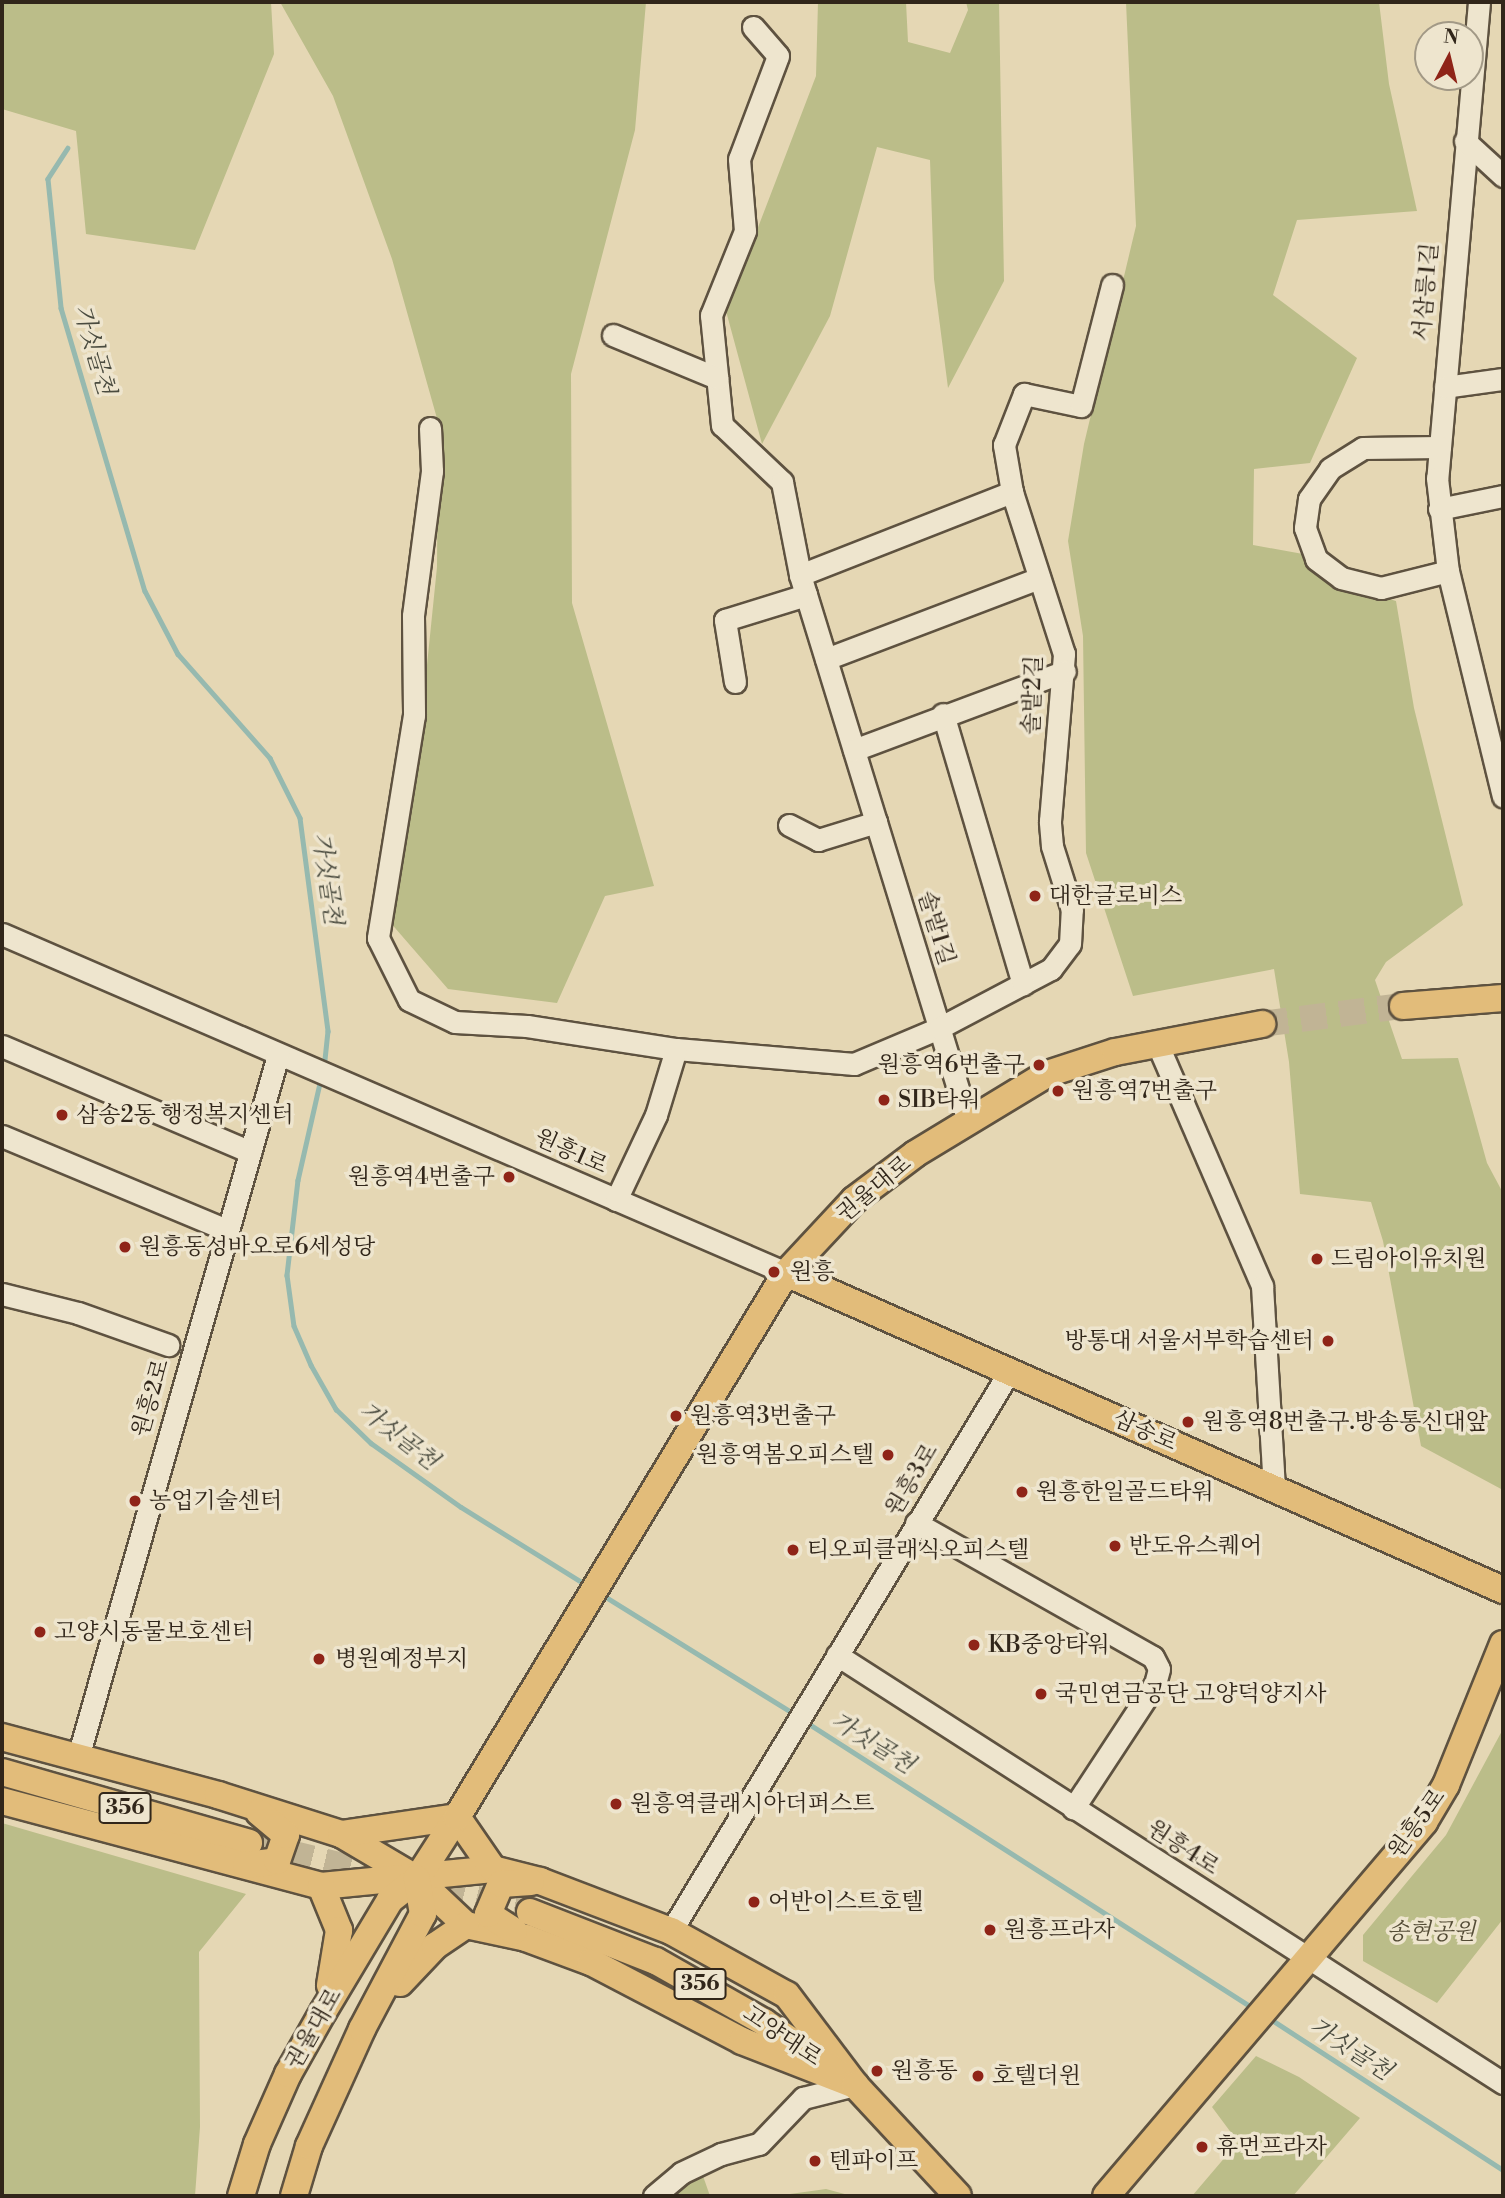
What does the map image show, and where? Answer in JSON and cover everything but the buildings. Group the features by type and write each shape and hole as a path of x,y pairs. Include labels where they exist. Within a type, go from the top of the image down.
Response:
{"main road":[{"path":"1403,1006 1503,998"},
{"name":"권율대로","path":"241,2196 262,2132 323,2012 390,1900 417,1879 457,1817 584,1612 786,1273 854,1200 968,1121 1047,1074 1157,1043 1262,1024"},
{"name":"삼송로","path":"786,1273 1503,1590"},
{"name":"원흥5로","path":"1106,2196 1424,1822 1446,1784 1503,1644"},
{"path":"2,1737 252,1806 341,1834 417,1879 466,1925 526,1938 641,1984 742,2041 855,2085"},
{"name":"356","path":"2,1772 249,1843"},
{"path":"2,1801 234,1866 321,1886 417,1879 493,1869 540,1881 671,1931 787,1995 855,2085"},
{"path":"234,1866 277,1861 286,1835 252,1806"},
{"path":"341,1834 457,1817 493,1869"},
{"name":"권율대로","path":"294,2196 309,2146 362,2029 423,1914 417,1879"},
{"path":"526,1938 488,1914 501,1884 540,1881"},
{"path":"321,1886 339,1930 337,1959 323,2012"},
{"name":"고양대로","path":"530,1912 607,1939 713,1991 855,2085 958,2196"},
{"path":"362,2029 418,1961 466,1925"}],"street":[{"name":"서삼릉1길","path":"1479,2 1440,447 1439,509 1448,571 1503,796"},
{"name":"솔밭1길","path":"753,27 778,56 739,159 746,231 711,315 722,425 782,482 803,585 968,1121"},
{"path":"1465,141 1503,176"},
{"name":"솔밭2길","path":"430,428 432,471 413,615 414,715 378,937 409,1000 455,1022 527,1026 676,1049 854,1064 939,1028 1051,969 1070,944 1072,910 1052,846 1050,821 1065,671 1064,654 1012,492 1004,445 1024,394 1081,406 1112,285"},
{"path":"613,335 717,378"},
{"path":"1445,387 1503,379"},
{"path":"1440,447 1363,448 1330,469 1308,499 1305,528 1316,559 1341,578 1381,587 1448,571"},
{"path":"735,682 725,620 1012,492"},
{"path":"1439,509 1503,496"},
{"path":"826,659 1039,578"},
{"path":"854,750 943,714 1065,671"},
{"path":"943,714 1023,984"},
{"path":"789,825 818,840 876,822"},
{"path":"2,934 278,1055"},
{"path":"1157,1043 1262,1286 1274,1488"},
{"path":"2,1046 250,1152"},
{"path":"616,1200 661,1103 676,1049"},
{"name":"원흥1로","path":"278,1055 786,1273"},
{"name":"원흥2로","path":"78,1757 278,1055"},
{"path":"2,1136 227,1230"},
{"path":"2,1294 78,1313 168,1345"},
{"name":"원흥3로","path":"671,1931 1009,1372"},
{"path":"916,1523 1153,1657 1158,1668 1156,1684 1073,1809"},
{"name":"원흥4로","path":"837,1655 1503,2083"},
{"path":"654,2196 681,2173 721,2154 759,2144 803,2098 855,2085"}],"green space":[{"path":"2,2 271,2 274,54 195,250 86,234 76,131 2,109"},
{"path":"280,2 646,2 635,130 571,374 572,603 654,886 605,896 557,1003 448,989 389,921 422,714 437,567 438,422 392,259 333,96"},
{"path":"818,2 906,2 908,42 950,53 968,10 966,2 999,2 1004,281 948,388 934,279 930,160 877,147 830,316 762,444 726,311 816,76"},
{"path":"1126,2 1379,2 1389,84 1417,211 1297,220 1273,295 1357,358 1310,463 1254,469 1253,545 1303,554 1323,579 1396,601 1414,708 1463,905 1386,962 1375,980 1402,1059 1458,1058 1487,1163 1503,1193 1503,1490 1421,1446 1383,1241 1371,1202 1300,1194 1289,1062 1274,969 1133,996 1086,853 1083,636 1068,541 1084,444 1136,226"},
{"name":"송현공원","path":"1503,1729 1503,1919 1437,2003 1363,1961 1363,1935 1446,1835"},
{"path":"2,1823 246,1894 199,1952 200,2127 195,2196 2,2196"},
{"path":"1256,2056 1299,2077 1360,2118 1293,2196 1192,2196 1238,2142 1212,2107"},
{"path":"681,2173 703,2176 710,2196 654,2196"},
{"path":"826,2189 852,2196 788,2196 790,2194"}],"waterway":[{"name":"가싯골천","path":"68,148 48,179 61,308 145,591 178,654 270,758 300,818 328,1031 324,1067"},
{"name":"가싯골천","path":"321,1079 298,1180 287,1275 294,1326 311,1365 336,1409 371,1443 461,1507 588,1586"},
{"name":"가싯골천","path":"601,1594 796,1715"},
{"name":"가싯골천","path":"806,1722 1253,2008"},
{"name":"가싯골천","path":"1269,2018 1503,2170"}],"tunnel":[{"path":"1262,1024 1403,1006"},
{"path":"249,1843 530,1912"}],"place":[{"name":"대한글로비스","path":"1035,896"},
{"name":"원흥역6번출구","path":"1039,1065"},
{"name":"원흥역7번출구","path":"1058,1091"},
{"name":"SIB타워","path":"884,1100"},
{"name":"삼송2동 행정복지센터","path":"62,1115"},
{"name":"원흥역4번출구","path":"509,1177"},
{"name":"원흥동성바오로6세성당","path":"125,1247"},
{"name":"드림아이유치원","path":"1317,1259"},
{"name":"원흥","path":"774,1272"},
{"name":"방통대 서울서부학습센터","path":"1328,1341"},
{"name":"원흥역3번출구","path":"676,1416"},
{"name":"원흥역8번출구.방송통신대앞","path":"1188,1422"},
{"name":"원흥역봄오피스텔","path":"888,1455"},
{"name":"원흥한일골드타워","path":"1022,1492"},
{"name":"농업기술센터","path":"135,1501"},
{"name":"반도유스퀘어","path":"1115,1546"},
{"name":"티오피클래식오피스텔","path":"793,1550"},
{"name":"고양시동물보호센터","path":"40,1632"},
{"name":"KB중앙타워","path":"974,1645"},
{"name":"병원예정부지","path":"319,1659"},
{"name":"국민연금공단 고양덕양지사","path":"1041,1694"},
{"name":"원흥역클래시아더퍼스트","path":"616,1804"},
{"name":"어반이스트호텔","path":"754,1902"},
{"name":"원흥프라자","path":"990,1930"},
{"name":"원흥동","path":"877,2071"},
{"name":"호텔더윈","path":"978,2076"},
{"name":"휴먼프라자","path":"1202,2147"},
{"name":"텐파이프","path":"815,2161"}]}
